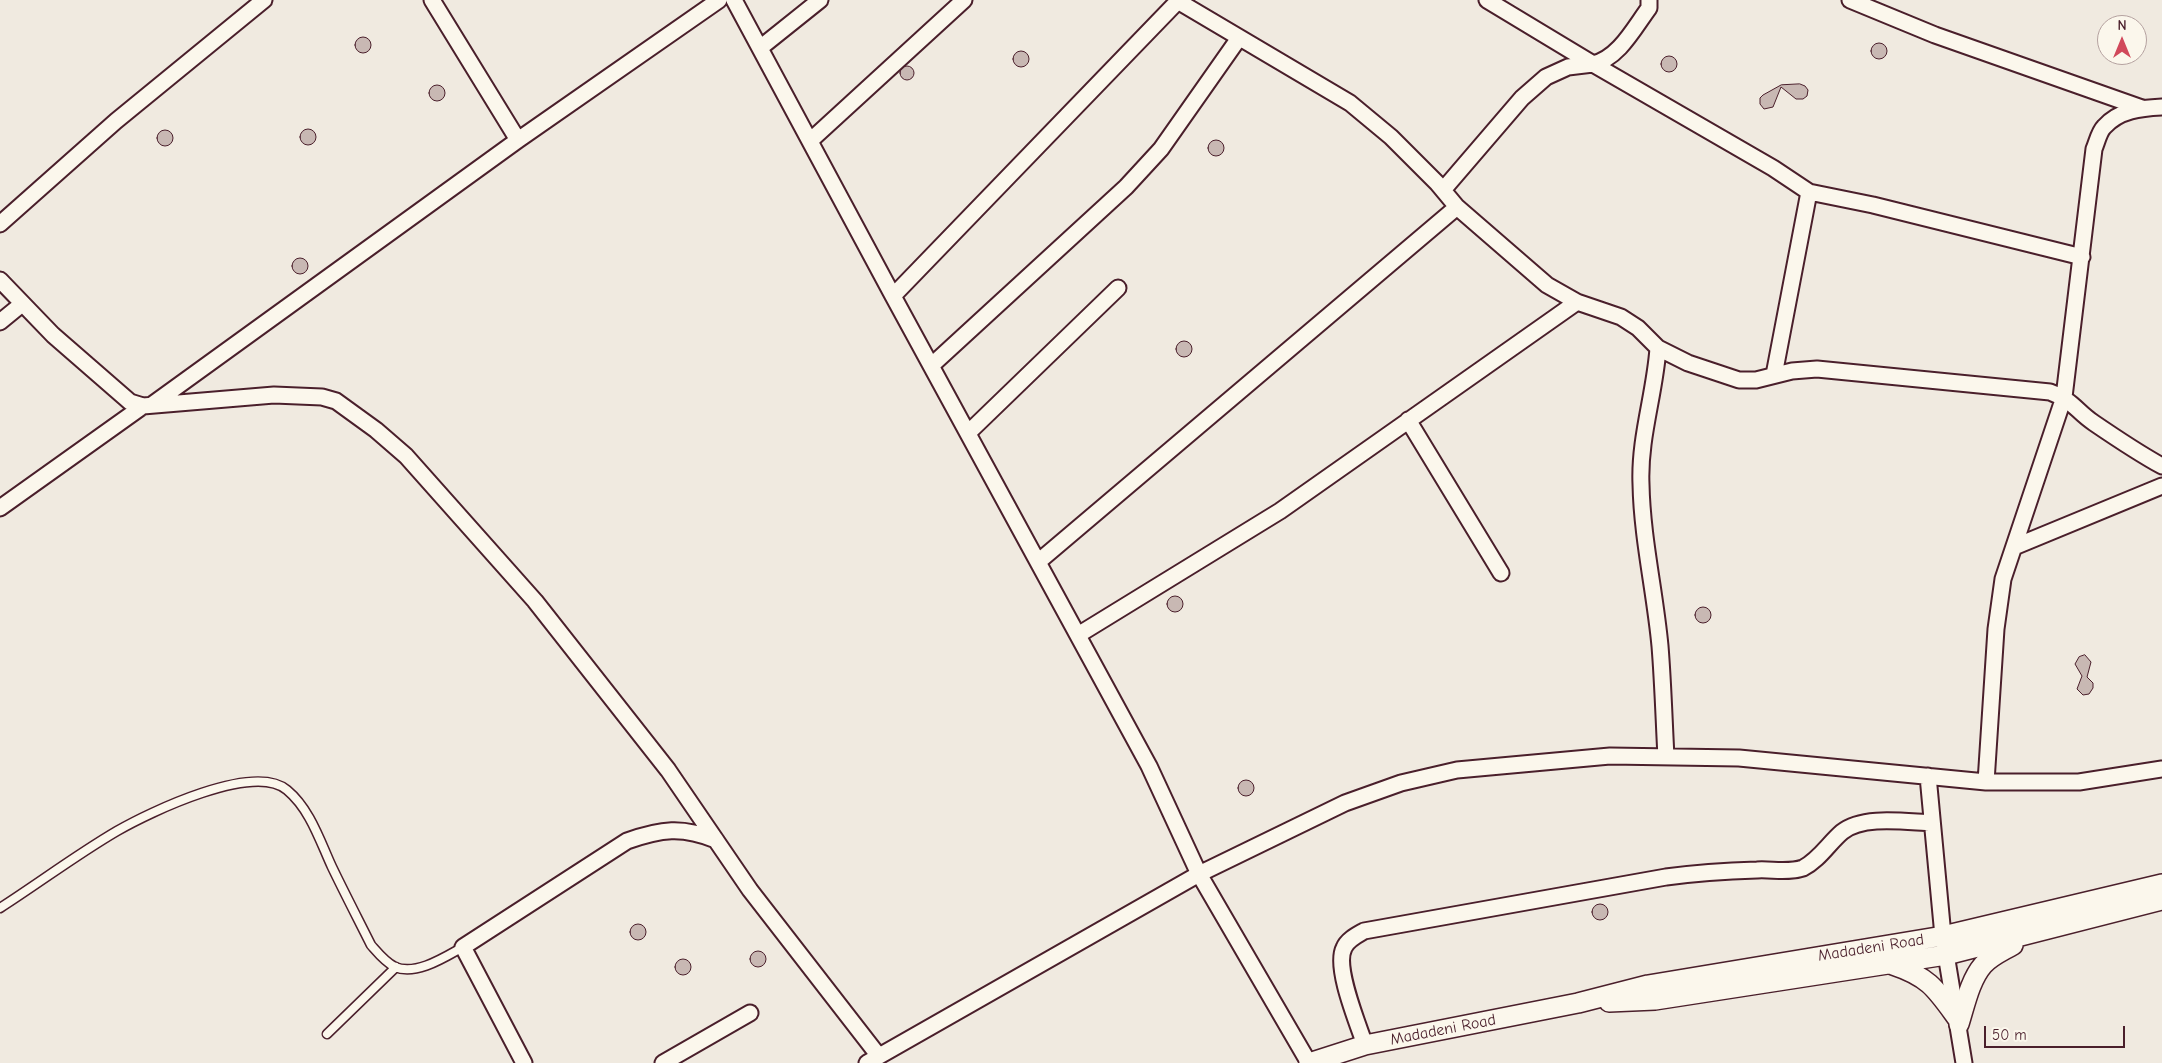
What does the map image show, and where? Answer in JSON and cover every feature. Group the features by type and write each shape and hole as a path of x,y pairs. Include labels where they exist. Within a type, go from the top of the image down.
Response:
{"street":[{"path":"0,224 116,121 264,0"},
{"path":"432,0 518,140"},
{"path":"0,508 147,406 518,140 719,0"},
{"path":"734,0 1149,766 1199,874 1309,1063"},
{"path":"760,48 820,0"},
{"path":"810,141 964,0"},
{"path":"1487,0 1773,168 1809,192 2082,257"},
{"path":"1443,190 1522,98 1546,77 1568,67 1603,62 1618,49 1649,8 1649,0"},
{"path":"1850,0 1935,35 2142,108"},
{"path":"893,296 1177,1 1350,103 1391,137 1457,207 1548,285 1577,302 1621,317 1638,328 1658,348 1688,363 1729,378 1756,380 1774,375 1816,369 2050,392 2064,398 2091,421 2137,452 2162,466"},
{"path":"932,365 1126,187 1146,166 1161,149 1239,38"},
{"path":"1986,782 1996,629 2003,579 2064,398 2094,148 2103,128 2118,115 2142,108 2162,107"},
{"path":"1774,375 1809,192"},
{"path":"1038,562 1457,207"},
{"path":"0,280 22,304 130,402 147,406 274,395 312,395 336,401 376,430 406,456 535,601 668,770 750,890 873,1059 1199,874 1345,803 1401,783 1457,770 1610,756 1739,758 1986,782 2080,782 2162,769"},
{"path":"968,434 1118,288"},
{"path":"1078,635 1280,511 1577,302"},
{"path":"0,322 22,304"},
{"path":"1658,348 1656,372 1642,448 1640,483 1660,646 1666,757"},
{"path":"1408,420 1501,572"},
{"path":"2014,548 2162,486"},
{"path":"1928,776 1943,936 1964,1063"},
{"path":"1365,1045 1344,983 1341,958 1344,947 1364,931 1666,877 1710,871 1785,871 1802,868 1814,860 1843,831 1860,823 1882,821 1932,823"},
{"path":"524,1063 463,947 627,841 652,832 676,829 699,833 716,840"},
{"name":"Madadeni Road","path":"1309,1063 1365,1045 1578,1003 1648,985 1943,936 2162,884"},
{"name":"Madadeni Road","path":"1578,1003 1655,1000 1946,955 2162,900"},
{"path":"1958,1021 1972,985 1984,964 1993,956 2034,933"},
{"path":"1890,964 1911,971 1935,988 1958,1021"},
{"path":"663,1063 750,1013"}],"lane":[{"path":"0,908 52,872 118,831 158,810 229,784 272,781 285,788 297,799 312,824 371,946 382,957 396,967 411,968 440,960 463,947"},
{"path":"327,1034 396,967"}],"building":[{"path":"363,37 369,39 371,45 369,51 363,53 357,51 355,45 357,39"},
{"path":"1879,43 1885,45 1887,51 1885,57 1879,59 1873,57 1871,51 1873,45"},
{"path":"1021,51 1027,53 1029,59 1027,65 1021,67 1015,65 1013,59 1015,53"},
{"path":"1669,56 1675,58 1677,64 1675,70 1669,72 1663,70 1661,64 1663,58"},
{"path":"904,66 910,66 914,73 910,80 904,80 900,76 900,70"},
{"path":"1800,84 1808,90 1807,96 1803,99 1796,99 1781,87 1773,107 1764,109 1760,104 1760,98 1763,95 1781,85"},
{"path":"437,85 443,87 445,93 443,99 437,101 431,99 429,93 431,87"},
{"path":"308,129 314,131 316,137 314,143 308,145 302,143 300,137 302,131"},
{"path":"165,130 171,132 173,138 171,144 165,146 159,144 157,138 159,132"},
{"path":"1216,140 1222,142 1224,148 1222,154 1216,156 1210,154 1208,148 1210,142"},
{"path":"300,258 306,260 308,266 306,272 300,274 294,272 292,266 294,260"},
{"path":"1184,341 1190,343 1192,349 1190,355 1184,357 1178,355 1176,349 1178,343"},
{"path":"1175,596 1181,598 1183,604 1181,610 1175,612 1169,610 1167,604 1169,598"},
{"path":"1703,607 1709,609 1711,615 1709,621 1703,623 1697,621 1695,615 1697,609"},
{"path":"2085,655 2091,662 2087,677 2093,683 2093,688 2089,694 2083,695 2077,689 2082,676 2075,664 2079,657"},
{"path":"1246,780 1252,782 1254,788 1252,794 1246,796 1240,794 1238,788 1240,782"},
{"path":"1600,904 1606,906 1608,912 1606,918 1600,920 1594,918 1592,912 1594,906"},
{"path":"638,924 644,926 646,932 644,938 638,940 632,938 630,932 632,926"},
{"path":"758,951 764,953 766,959 764,965 758,967 752,965 750,959 752,953"},
{"path":"683,959 689,961 691,967 689,973 683,975 677,973 675,967 677,961"}]}
